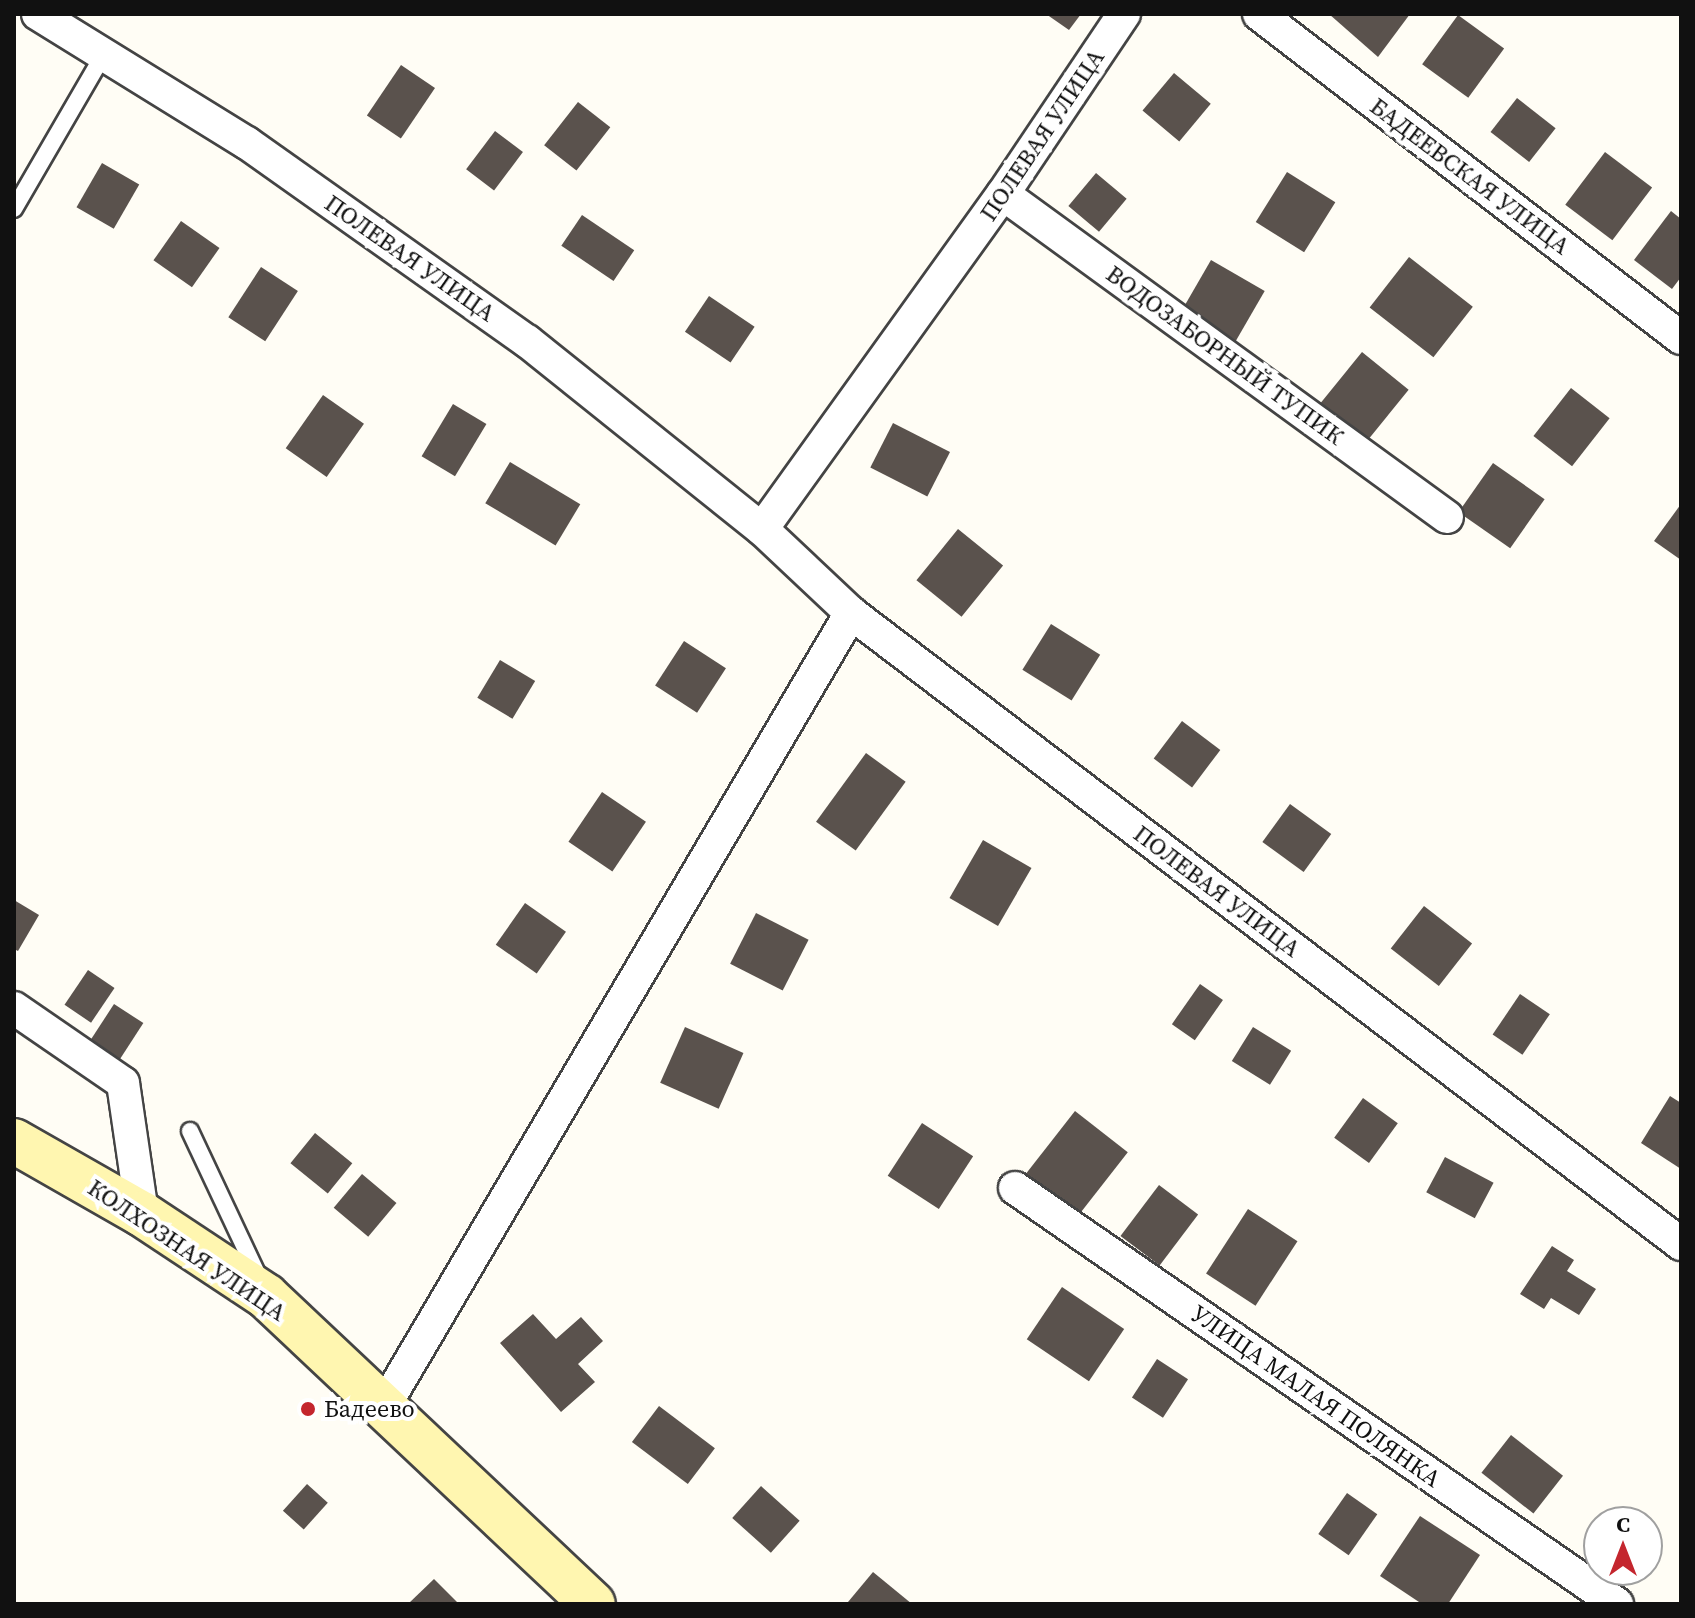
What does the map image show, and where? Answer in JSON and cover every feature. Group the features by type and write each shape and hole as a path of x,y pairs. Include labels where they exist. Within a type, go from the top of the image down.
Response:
{"main road":[{"name":"КОЛХОЗНАЯ УЛИЦА","path":"14,1141 142,1214 266,1296 386,1403 593,1604"}],"street":[{"name":"ПОЛЕВАЯ УЛИЦА","path":"38,14 105,52 247,143 527,341 762,529 851,613 1681,1244"},
{"name":"ПОЛЕВАЯ УЛИЦА","path":"762,529 1003,194 1124,14"},
{"name":"БАДЕЕВСКАЯ УЛИЦА","path":"1259,14 1681,338"},
{"name":"ВОДОЗАБОРНЫЙ ТУПИК","path":"1003,194 1447,517"},
{"path":"386,1403 851,613"},
{"path":"14,1008 123,1083 142,1214"},
{"name":"УЛИЦА МАЛАЯ ПОЛЯНКА","path":"1015,1188 1617,1604"}],"lane":[{"path":"14,209 105,52"},
{"path":"190,1131 266,1296"}],"building":[{"path":"1046,14 1081,14 1069,30"},
{"path":"1329,14 1410,14 1378,57"},
{"path":"1458,15 1504,49 1468,98 1422,64"},
{"path":"401,65 435,88 401,138 367,116"},
{"path":"1174,73 1211,104 1179,141 1143,111"},
{"path":"1517,98 1556,128 1529,162 1491,132"},
{"path":"578,102 610,127 576,171 544,145"},
{"path":"495,131 523,152 494,190 466,169"},
{"path":"1605,152 1652,188 1612,240 1565,205"},
{"path":"102,163 139,184 114,229 76,207"},
{"path":"1287,172 1335,202 1304,252 1256,222"},
{"path":"1096,173 1127,199 1099,232 1068,206"},
{"path":"1671,211 1681,219 1681,277 1672,289 1634,260"},
{"path":"582,215 634,250 614,281 561,246"},
{"path":"181,221 220,248 192,287 153,260"},
{"path":"1409,257 1473,307 1433,357 1370,307"},
{"path":"1211,260 1265,291 1235,342 1182,311"},
{"path":"261,267 298,291 265,341 228,317"},
{"path":"709,296 755,327 731,362 685,332"},
{"path":"1362,352 1409,390 1367,441 1320,403"},
{"path":"1571,388 1610,418 1572,466 1533,436"},
{"path":"323,395 364,424 327,477 286,448"},
{"path":"453,404 486,424 455,476 422,456"},
{"path":"893,423 950,452 927,497 870,468"},
{"path":"510,462 580,504 556,545 485,503"},
{"path":"1493,463 1545,499 1510,548 1459,512"},
{"path":"1681,504 1681,560 1654,541"},
{"path":"958,529 1003,566 962,617 916,580"},
{"path":"1051,624 1100,655 1072,701 1022,670"},
{"path":"684,641 726,668 697,713 655,685"},
{"path":"500,660 535,681 512,719 477,698"},
{"path":"1182,721 1220,750 1192,787 1154,759"},
{"path":"866,753 906,782 856,851 816,822"},
{"path":"602,792 646,822 612,871 568,842"},
{"path":"1290,804 1331,834 1304,872 1262,842"},
{"path":"983,840 1031,868 998,926 950,898"},
{"path":"14,900 39,915 18,951 14,949"},
{"path":"525,903 566,932 537,973 496,945"},
{"path":"1424,906 1472,944 1439,986 1391,949"},
{"path":"756,913 809,940 783,991 730,964"},
{"path":"88,970 115,988 91,1023 65,1005"},
{"path":"1200,984 1223,1000 1195,1040 1172,1024"},
{"path":"1520,994 1550,1014 1522,1055 1493,1035"},
{"path":"114,1004 143,1023 115,1067 86,1048"},
{"path":"685,1027 743,1053 719,1109 660,1083"},
{"path":"1253,1027 1291,1051 1270,1085 1232,1061"},
{"path":"1670,1096 1681,1103 1681,1169 1641,1143"},
{"path":"1363,1098 1398,1123 1369,1163 1334,1138"},
{"path":"1075,1111 1128,1152 1079,1215 1026,1174"},
{"path":"922,1123 973,1156 939,1209 888,1176"},
{"path":"315,1133 352,1163 328,1194 290,1163"},
{"path":"1445,1157 1494,1183 1475,1218 1426,1192"},
{"path":"362,1174 396,1203 368,1237 334,1208"},
{"path":"1159,1185 1198,1214 1160,1266 1120,1236"},
{"path":"1248,1209 1297,1241 1256,1306 1206,1274"},
{"path":"1552,1246 1574,1260 1567,1271 1596,1289 1579,1315 1551,1298 1544,1309 1520,1294"},
{"path":"1062,1287 1124,1329 1089,1381 1027,1339"},
{"path":"533,1314 556,1339 581,1317 603,1341 578,1364 595,1382 561,1412 500,1343"},
{"path":"1157,1359 1188,1379 1163,1418 1132,1398"},
{"path":"659,1406 715,1448 688,1484 632,1442"},
{"path":"1511,1435 1563,1476 1533,1513 1481,1473"},
{"path":"307,1484 328,1503 304,1529 283,1511"},
{"path":"761,1486 800,1521 771,1553 732,1518"},
{"path":"1347,1493 1377,1514 1349,1555 1318,1534"},
{"path":"1420,1516 1480,1555 1448,1604 1422,1604 1380,1576"},
{"path":"873,1572 912,1604 848,1602"},
{"path":"434,1579 459,1604 408,1604"}],"place":[{"name":"Бадеево","path":"308,1409"}]}
